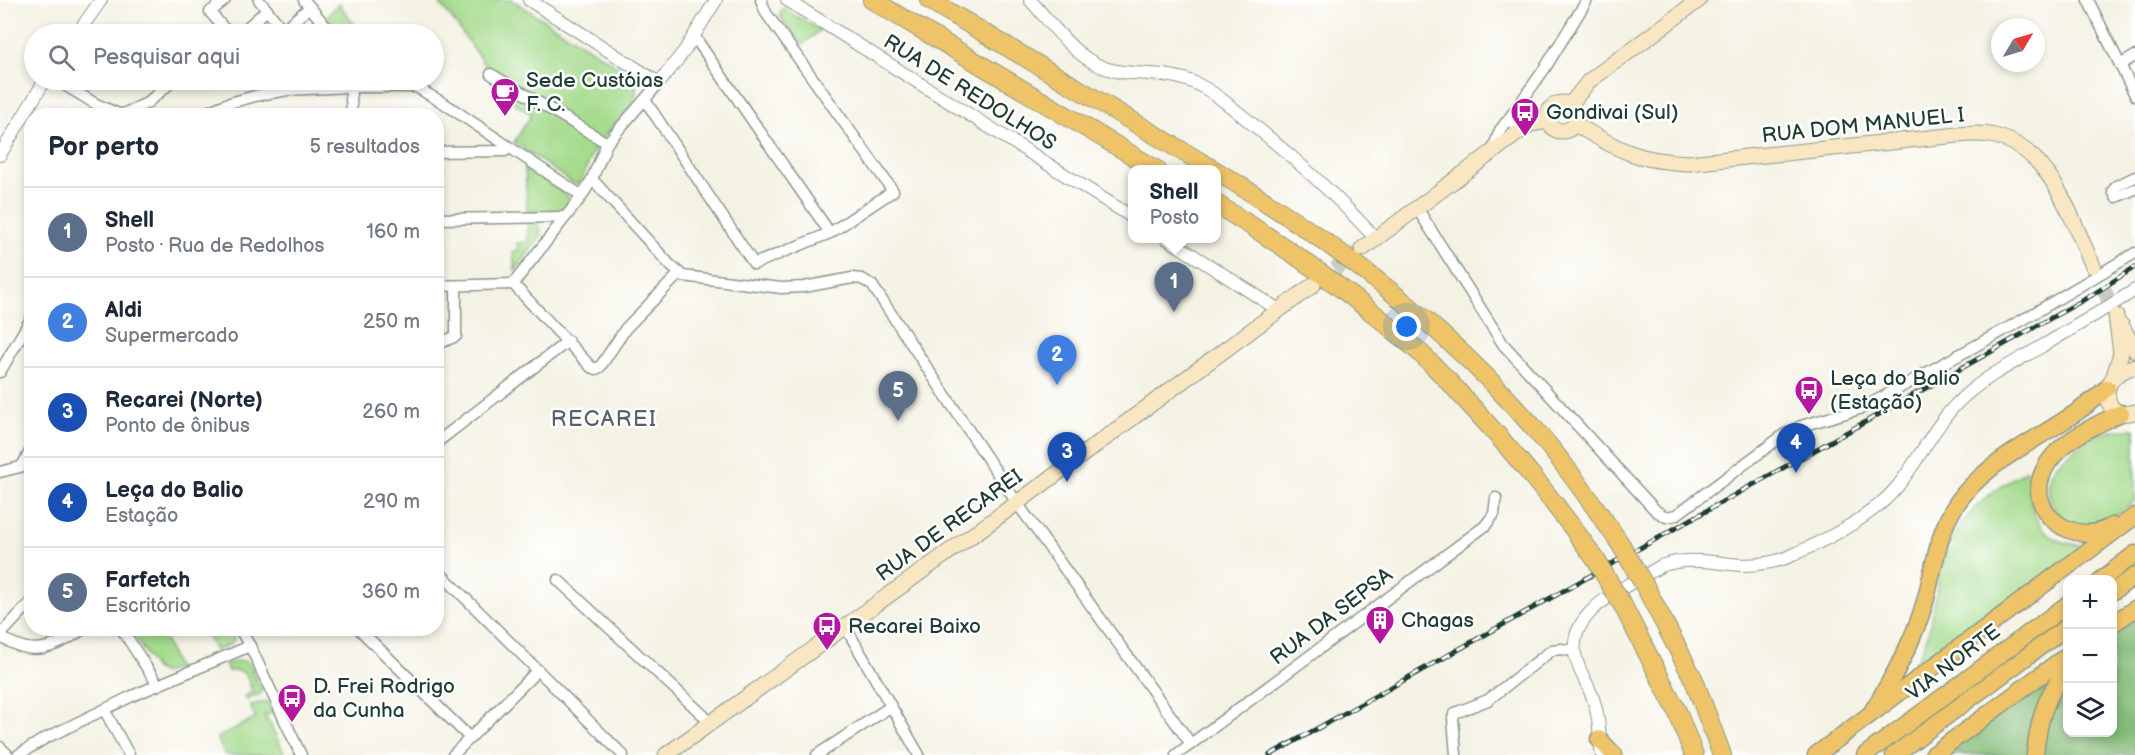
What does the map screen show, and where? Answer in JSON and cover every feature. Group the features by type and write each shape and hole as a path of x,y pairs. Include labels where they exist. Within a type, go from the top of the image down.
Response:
{"highway":[{"path":"872,0 1149,165"},
{"path":"929,0 1207,165"},
{"path":"1221,174 1343,253 1425,319 1461,351 1548,445 1586,493 1646,588 1694,680 1722,755"},
{"path":"1221,207 1316,269 1409,343 1443,375 1504,442 1547,493 1596,560 1623,606 1677,711 1694,755"},
{"path":"1872,712 1903,660 1923,606 1942,532 1963,495 1996,465 2092,403 2110,384"},
{"path":"2131,413 2079,436 2058,450 2044,468 2038,489 2043,509 2051,520 2072,532 2086,534 2106,530 2135,511"},
{"path":"1816,755 2135,516"},
{"path":"2106,575 2135,554"},
{"path":"2117,589 2135,576"},
{"name":"VIA NORTE","path":"1865,755 2063,607"},
{"path":"2117,622 2132,611"},
{"name":"VIA NORTE","path":"1894,755 2063,629"},
{"path":"1933,755 2063,658"},
{"path":"2036,755 2041,718 2055,686 2063,675"},
{"path":"1600,750 1614,755"}],"main road":[{"path":"1569,106 1589,81 1699,0"},
{"path":"1563,103 1569,106 1576,114 1575,124 1565,130 1555,129 1549,121 1550,110 1563,103"},
{"path":"1362,249 1530,124 1549,121"},
{"name":"RUA DOM MANUEL I","path":"1575,124 1620,150 1639,157 1659,162 1689,163 1958,135 1978,134 1998,137 2022,147 2043,166 2061,198 2093,267"},
{"name":"RUA DE RECAREI","path":"666,755 1017,503 1313,285"},
{"path":"2131,413 2113,409 2109,402 2110,384 2121,353 2116,316 2135,350"},
{"path":"2110,384 2135,366"}],"street":[{"path":"84,24 101,0"},
{"path":"220,24 210,12 225,0"},
{"path":"259,0 278,24"},
{"path":"530,0 659,83"},
{"path":"513,284 582,196 607,143 659,83 694,36 716,0"},
{"path":"645,100 754,264 830,233 893,191 766,13 761,0"},
{"name":"RUA DE REDOLHOS","path":"787,0 1128,214"},
{"path":"1030,0 1076,50 1095,64 1118,71 1177,76 1209,91 1290,155 1336,196 1376,238"},
{"path":"1492,153 1500,130 1545,68 1587,0"},
{"path":"2088,0 2135,95"},
{"path":"289,24 307,4 324,24"},
{"path":"251,24 267,10"},
{"path":"694,36 830,233"},
{"path":"2120,65 2135,56"},
{"path":"491,74 607,143"},
{"path":"28,108 39,90"},
{"path":"73,90 105,108"},
{"path":"144,108 162,90"},
{"path":"217,108 255,96 287,90"},
{"path":"350,90 352,108"},
{"path":"421,90 582,196"},
{"path":"0,155 24,115"},
{"path":"1511,116 1518,126 1530,124"},
{"path":"444,152 509,148"},
{"path":"2135,177 2116,186 2113,191 2116,197 2135,189"},
{"path":"592,179 679,274 691,278 765,287 796,288 852,278 862,279 872,285 1017,503 1191,744"},
{"path":"1417,208 1503,344 1656,511 1666,518 1676,515 1785,434 1801,426 1863,408 2026,318 2135,253"},
{"path":"444,219 565,217"},
{"path":"1174,243 1279,310"},
{"path":"444,286 513,284 594,369 600,367 634,318 679,274"},
{"path":"444,341 456,336 456,286"},
{"path":"1600,750 1596,708 1574,651 1581,623 1592,609 1661,566 1680,561 1743,565 1778,560 1800,552 1864,516 1887,499 1899,485 1934,431 1968,393 1986,379 2135,290"},
{"path":"0,372 24,331"},
{"path":"444,437 568,341"},
{"path":"0,472 24,466"},
{"name":"RUA DA SEPSA","path":"1176,755 1485,526 1494,514 1496,498"},
{"path":"444,577 623,755"},
{"path":"558,580 710,723"},
{"path":"24,610 0,636 25,648 35,649 52,647 71,636"},
{"path":"845,626 919,755"},
{"path":"125,636 158,685"},
{"path":"244,636 302,755"},
{"path":"366,636 470,738"},
{"path":"18,755 44,738 158,685 250,646"},
{"path":"1456,755 1453,718 1455,713 1488,700 1552,650 1574,651"},
{"path":"453,755 538,670"},
{"path":"816,755 890,707"},
{"path":"105,711 129,755"},
{"path":"0,747 8,755"}],"green space":[{"path":"437,0 512,0 633,76 636,87 635,97 630,107 593,152 580,183 571,182 514,142 532,114 516,105 509,94 506,95"},
{"path":"339,4 354,24 334,24 327,16"},
{"path":"782,9 820,30 802,45 780,16"},
{"path":"525,167 565,193 568,204 563,210 527,212"},
{"path":"528,220 537,223 542,234 515,271 513,251 518,251 517,243 528,242"},
{"path":"2135,429 2135,501 2113,517 2087,527 2076,525 2057,513 2049,492 2049,481 2058,463 2097,436 2115,430"},
{"path":"2027,470 2030,500 2042,527 2061,541 2086,546 1907,677 1929,631 1941,568 1954,536 1980,503"},
{"path":"2135,619 2135,755 1945,755 2063,670 2063,737 2117,737 2117,632"},
{"path":"135,636 163,636 177,668 163,674 155,669"},
{"path":"208,636 233,636 234,639 231,644 215,651"},
{"path":"244,661 255,669 252,672 262,690 260,694 247,700 245,696 253,692 245,674 234,670 228,671 225,665"},
{"path":"267,701 273,712 264,716 265,719 267,718 285,755 227,755 224,753 217,738 256,718 250,706"}],"tunnel":[{"path":"1316,283 1357,253"},
{"path":"2093,266 2116,316"}],"railway":[{"path":"1270,755 2092,295 2135,267"}],"place":[{"name":"Sede Custóias F. C.","path":"505,118"},
{"name":"Gondivai (Sul)","path":"1525,138"},
{"name":"Shell","path":"1174,312"},
{"name":"Aldi","path":"1057,385"},
{"name":"Leça do Balio (Estação)","path":"1809,416"},
{"name":"Farfetch","path":"898,421"},
{"name":"Leça do Balio","path":"1796,473"},
{"name":"Recarei (Norte)","path":"1067,482"},
{"name":"Chagas","path":"1380,646"},
{"name":"Recarei Baixo","path":"827,652"},
{"name":"D. Frei Rodrigo da Cunha","path":"292,724"}],"district":[{"name":"RECAREI","path":"604,418"}]}
